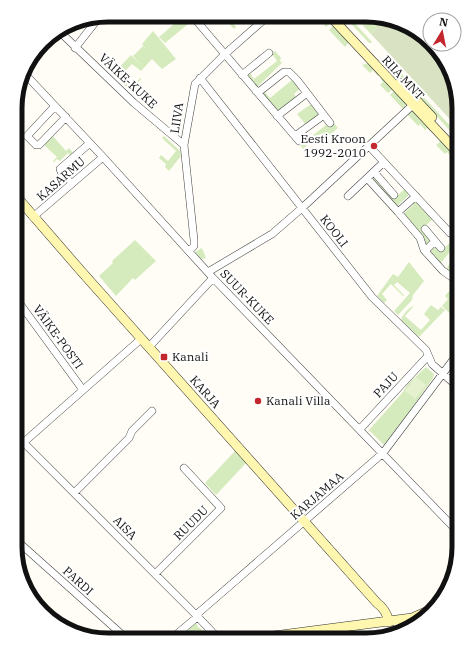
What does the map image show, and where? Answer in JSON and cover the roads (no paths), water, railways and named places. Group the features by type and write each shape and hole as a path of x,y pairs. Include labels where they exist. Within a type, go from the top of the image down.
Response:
{"street":[{"path":"197,22 297,139 324,115"},
{"name":"LIIVA","path":"189,251 194,246 194,240 184,145 195,84 225,54 261,22"},
{"name":"RIIA MNT","path":"336,22 452,144"},
{"name":"RIIA MNT","path":"343,22 414,103"},
{"path":"75,48 94,23"},
{"name":"VÄIKE-KUKE","path":"63,35 134,103 184,145"},
{"path":"242,74 269,54"},
{"path":"256,91 260,91 284,72 289,72 330,123"},
{"name":"SUUR-KUKE","path":"28,77 210,275 452,526"},
{"name":"KOOLI","path":"200,78 372,297 426,350 432,364 452,382"},
{"path":"277,116 307,93"},
{"path":"149,347 210,275 272,234 302,208 414,103"},
{"path":"55,106 27,134 31,140 36,145 39,145 66,117"},
{"path":"68,179 60,169 90,143"},
{"path":"369,146 452,234"},
{"name":"KASARMU","path":"33,217 103,157"},
{"path":"348,196 384,162"},
{"path":"374,172 394,195"},
{"path":"367,178 420,238 424,251 452,277"},
{"path":"398,212 416,196"},
{"name":"KARJA","path":"22,203 377,603 389,622"},
{"path":"425,229 441,248"},
{"path":"424,251 436,241"},
{"name":"VÄIKE-POSTI","path":"22,305 83,390"},
{"path":"24,442 141,339"},
{"name":"PAJU","path":"360,430 428,356"},
{"name":"KARJAMAA","path":"178,633 195,619 196,615 383,453 452,361"},
{"path":"74,493 129,438 132,431 152,411"},
{"name":"AISA","path":"24,442 213,633"},
{"name":"RUUDU","path":"155,574 221,508 184,468"},
{"name":"PARDI","path":"22,545 120,633"},
{"path":"300,633 416,617"},
{"path":"389,622 394,628"}],"place":[{"name":"Eesti Kroon 1992-2010","path":"374,146"},
{"name":"Kanali","path":"164,357"},
{"name":"Kanali Villa","path":"258,401"}]}
